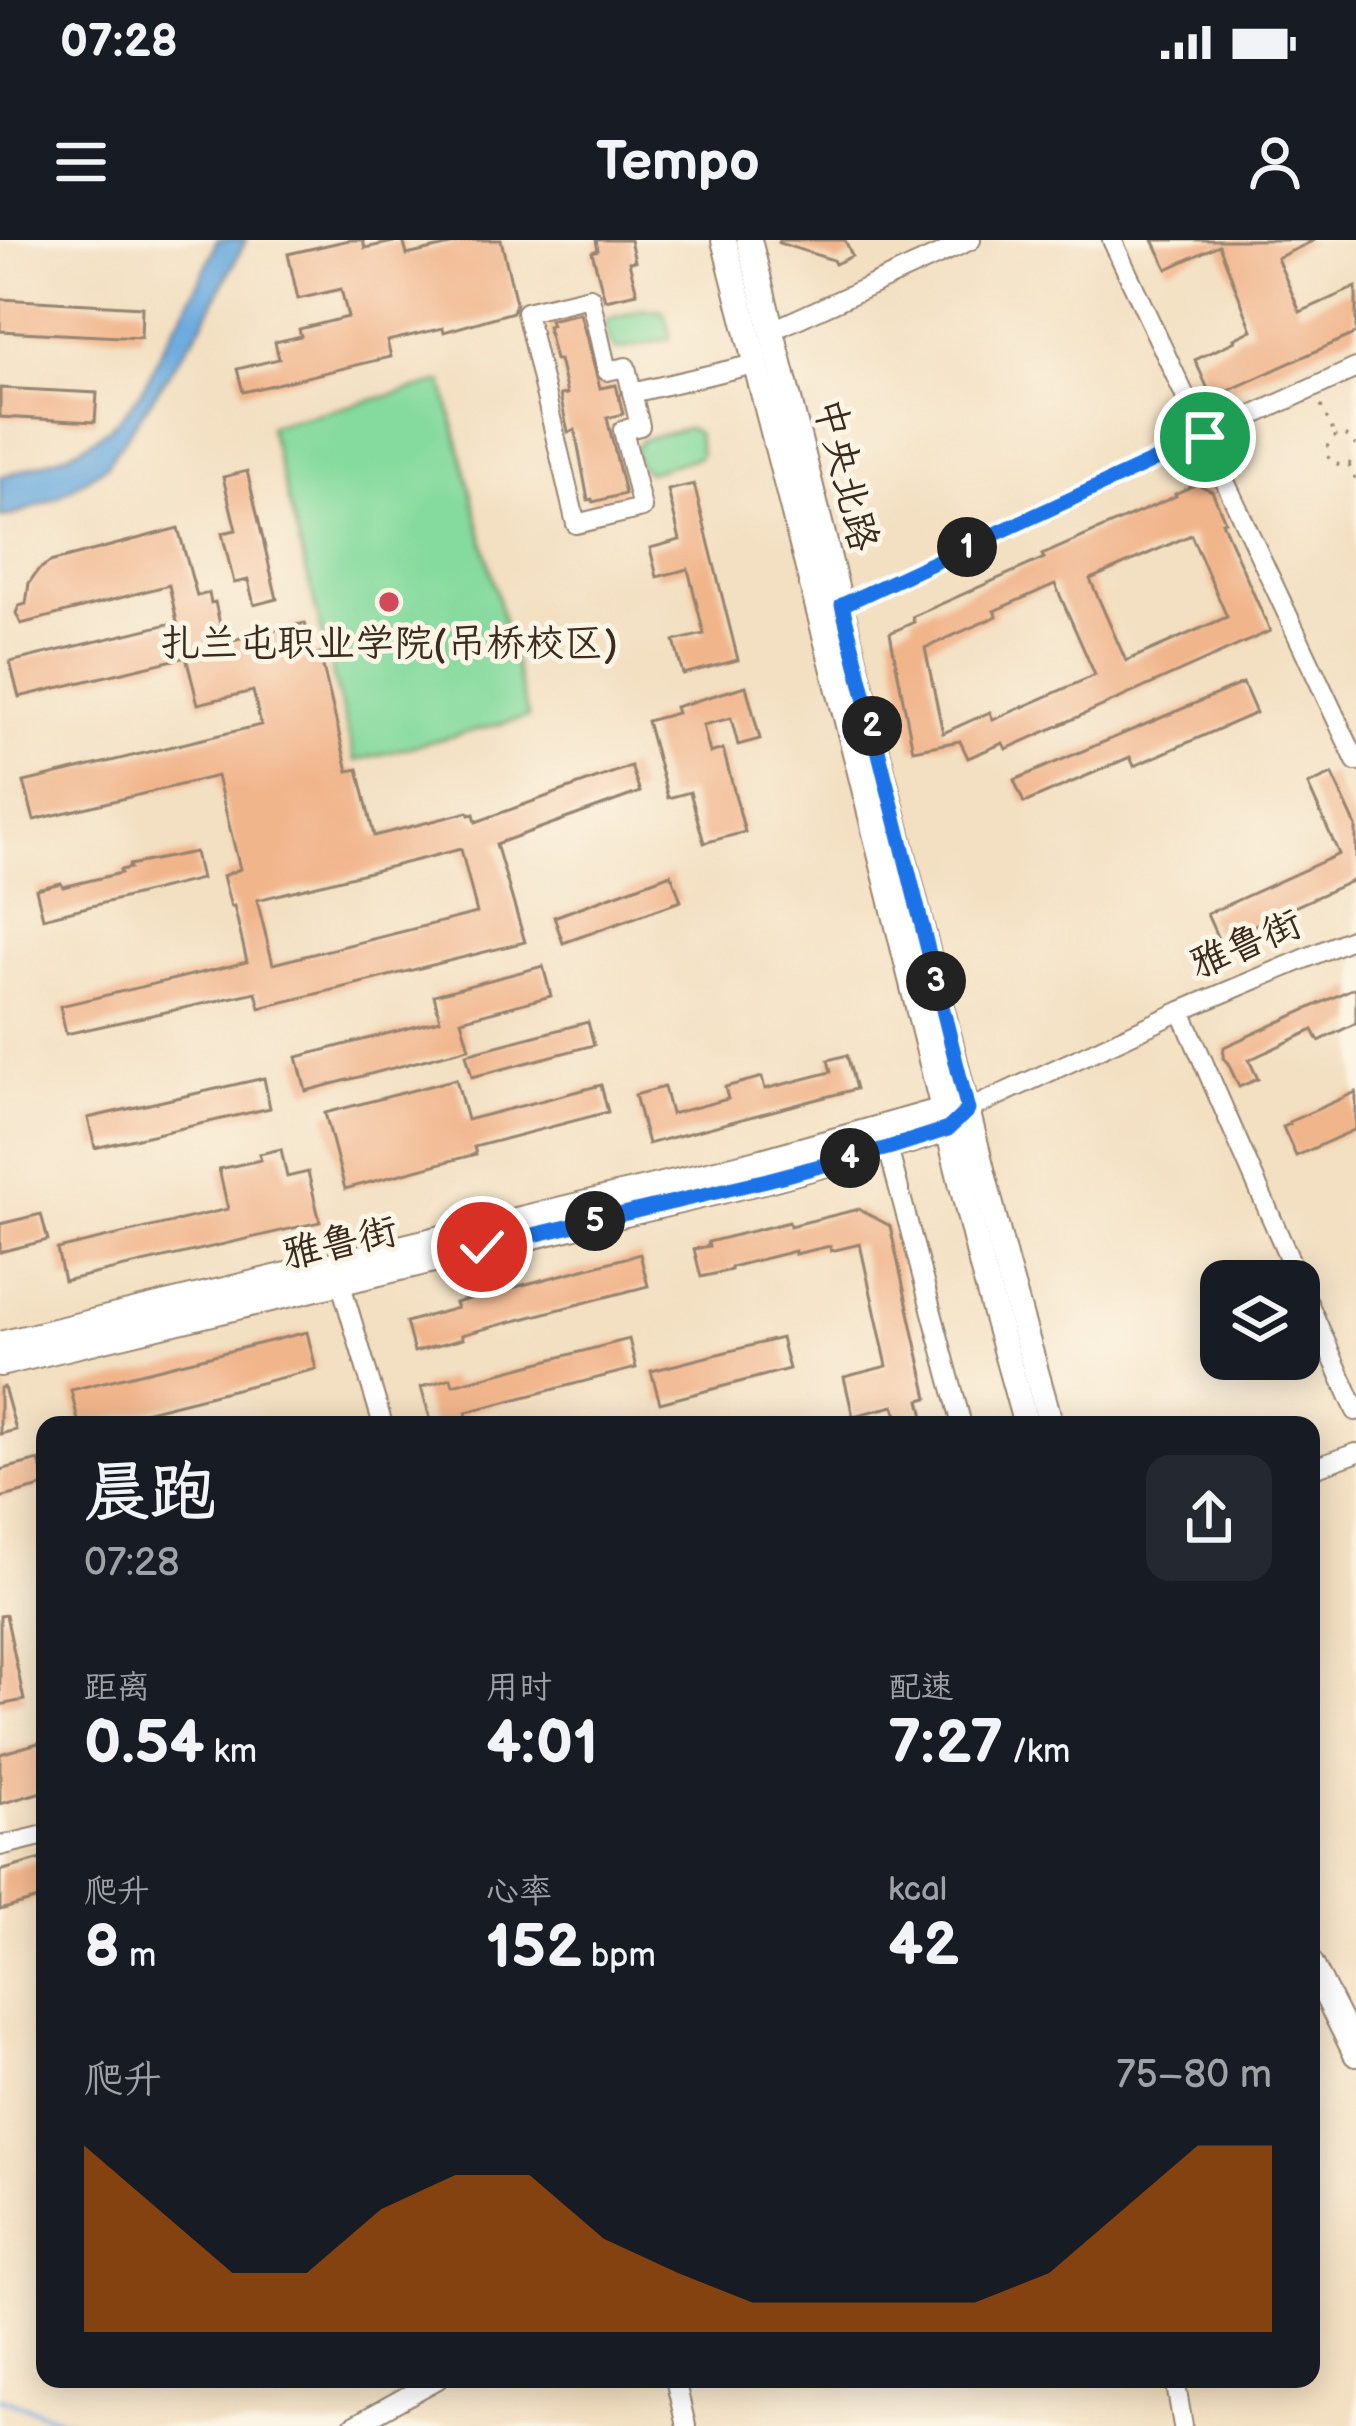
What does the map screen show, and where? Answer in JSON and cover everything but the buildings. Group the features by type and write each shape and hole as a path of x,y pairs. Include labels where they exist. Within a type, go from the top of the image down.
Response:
{"main road":[{"name":"中央北路","path":"724,240 953,1116 1010,1282 1048,1416"},
{"name":"中央北路","path":"748,240 842,605 982,1267 1023,1416"},
{"name":"雅鲁街","path":"0,1364 767,1180 888,1148 953,1116"},
{"name":"雅鲁街","path":"0,1344 953,1116"},
{"path":"1320,1989 1356,2054"}],"street":[{"path":"771,331 971,240"},
{"path":"1112,240 1356,761"},
{"path":"590,296 607,371 626,367 632,393 640,426 623,430 642,508 576,524 526,312 590,296"},
{"path":"632,393 755,364"},
{"path":"842,605 1356,368"},
{"name":"雅鲁街","path":"953,1116 1356,937"},
{"path":"1181,1011 1289,1260"},
{"path":"888,1148 960,1416"},
{"path":"340,1281 380,1416"},
{"path":"1320,1330 1356,1411"},
{"path":"1320,1466 1356,1454"},
{"path":"0,1846 36,1837"},
{"path":"353,2426 422,2388"},
{"path":"677,2388 686,2426"},
{"path":"1177,2388 1183,2426"}],"path":[{"path":"1312,388 1336,436"},
{"path":"1356,446 1347,436 1336,436 1328,443 1327,457 1334,464 1349,464 1356,456"},
{"path":"1349,464 1356,480"}],"green space":[{"path":"645,309 663,311 669,339 613,348 607,319"},
{"path":"443,382 528,717 355,761 269,426"},
{"path":"688,428 697,433 699,457 648,472 639,466 635,451 641,440"}],"water":[{"path":"217,240 246,240 200,328 106,466 57,498 0,517 0,477 83,446 132,404"}],"waterway":[{"path":"0,2398 81,2426"}],"place":[{"name":"扎兰屯职业学院(吊桥校区)","path":"389,602"}],"route":[{"path":"482,1247 888,1148 948,1129 968,1110 842,605 1205,437"}]}
